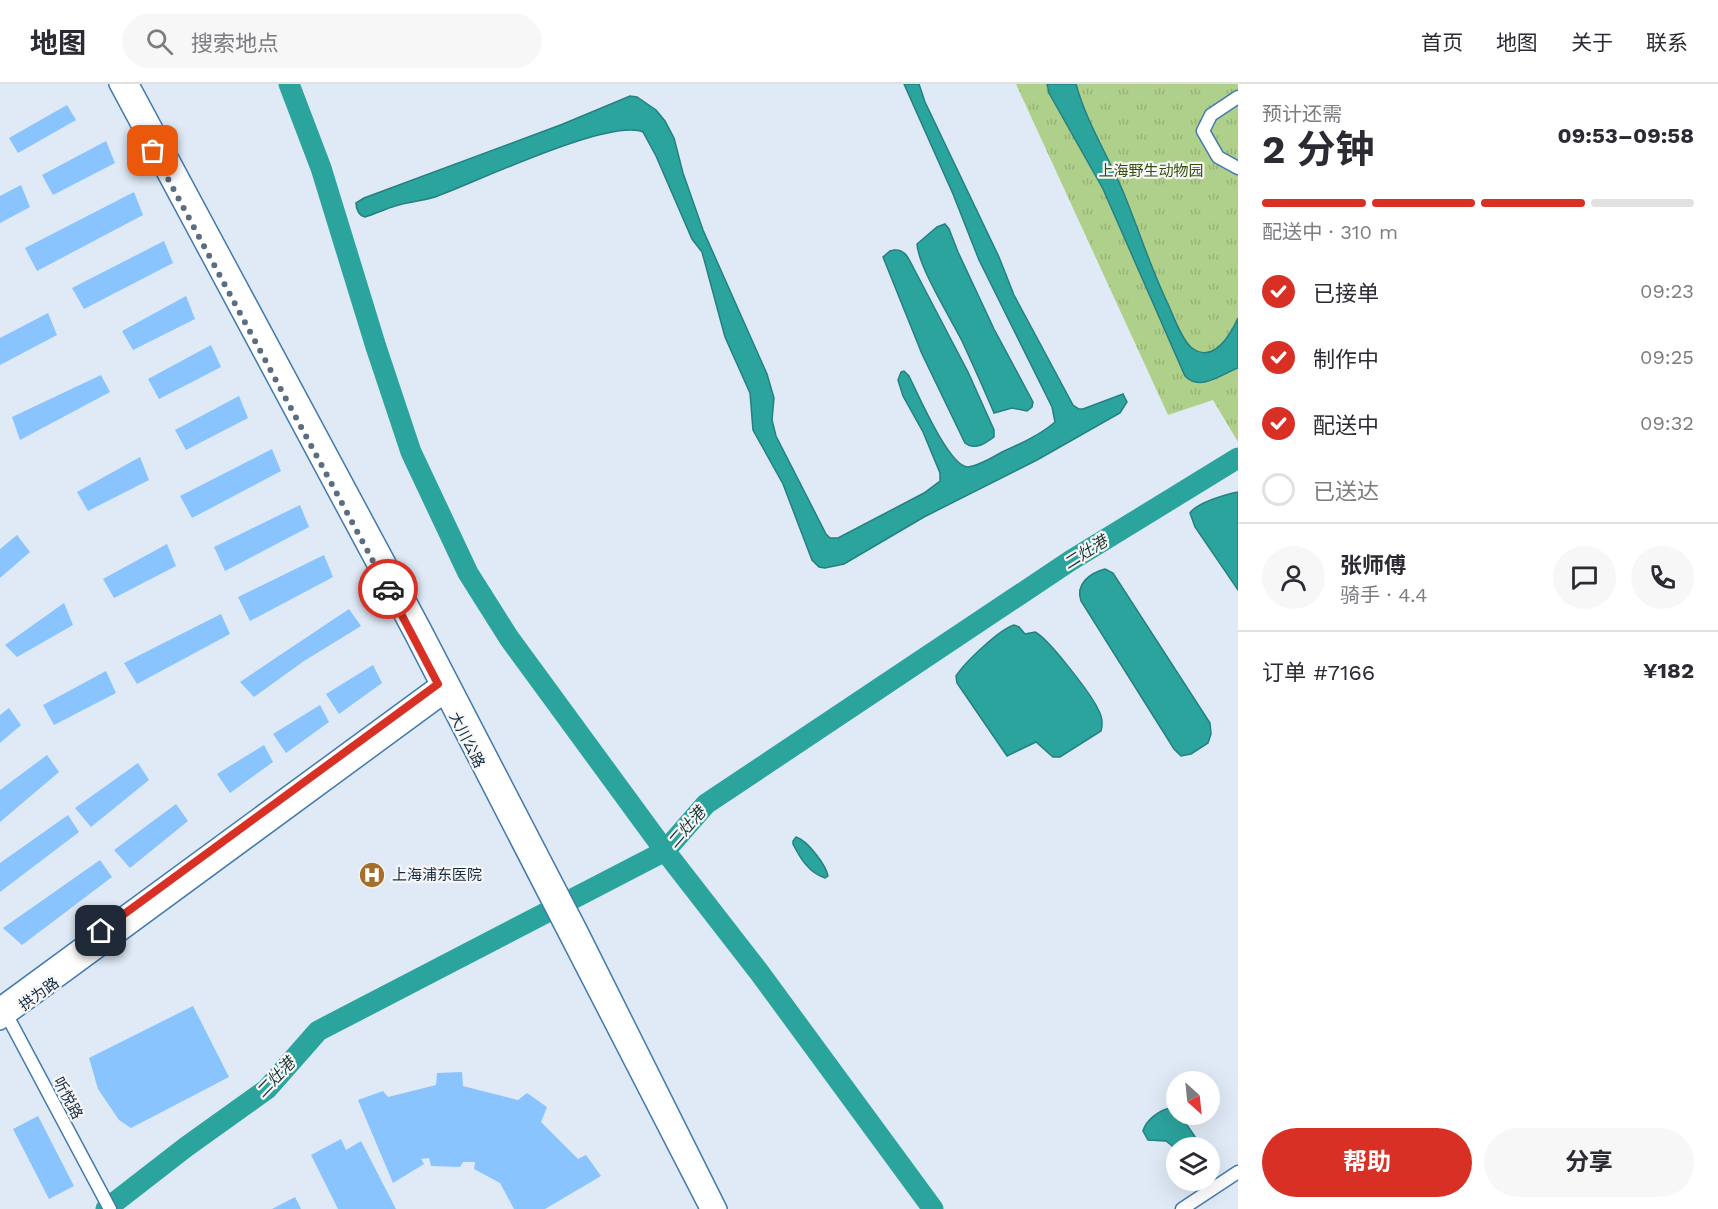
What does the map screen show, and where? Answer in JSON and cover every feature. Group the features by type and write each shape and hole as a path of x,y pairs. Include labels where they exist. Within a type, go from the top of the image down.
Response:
{"main road":[{"name":"大川公路","path":"117,84 446,686"},
{"name":"大川公路","path":"131,84 720,1209"},
{"name":"拱为路","path":"2,1010 446,686"},
{"name":"大川公路","path":"575,934 708,1209"}],"street":[{"path":"1238,97 1211,115 1203,131 1218,157 1238,168"},
{"name":"听悦路","path":"2,1010 110,1209"},
{"path":"1182,1209 1238,1172"}],"green space":[{"name":"上海野生动物园","path":"1016,84 1238,84 1238,442 1213,400 1168,415"}],"shaded area":[{"path":"904,84 919,84 925,102 999,257 1014,295 1073,405 1083,409 1123,394 1127,402 1120,413 1037,460 924,517 844,564 825,568 819,567 812,560 783,484 753,430 750,393 725,337 702,252 692,239 656,156 643,132 626,130 602,134 541,154 435,197 395,206 365,217 357,208 356,203 364,198 563,124 630,96 637,97 656,110 674,138 683,173 703,230 767,374 774,398 772,420 776,436 826,534 830,538 838,538 924,493 940,481 940,473 923,432 903,396 898,380 901,372 904,371 909,376 934,427 952,455 960,464 968,467 1030,439 1055,422 1052,407 979,260 953,194"},
{"path":"1047,84 1076,84 1085,111 1122,189 1155,276 1188,345 1200,352 1214,350 1226,339 1238,318 1238,368 1204,382 1197,382 1185,376 1103,189 1049,93"},
{"path":"945,224 994,329 1033,402 1032,407 1027,411 1012,408 994,413 962,341 923,265 917,244 937,227"},
{"path":"894,250 903,252 909,259 968,372 994,430 994,437 984,444 973,446 965,443 922,354 883,257"},
{"path":"1238,492 1238,590 1195,527 1190,513 1205,502"},
{"path":"1105,569 1113,573 1210,723 1211,734 1208,743 1191,754 1181,756 1174,749 1081,601 1080,589 1085,580"},
{"path":"1014,625 1025,634 1035,632 1049,644 1078,680 1100,714 1101,731 1060,757 1053,757 1036,742 1007,756 957,683 956,676 975,655 992,639"},
{"path":"796,837 815,854 828,876 825,878 819,876 806,864 793,844"},
{"path":"1166,1109 1166,1125 1187,1125 1195,1137 1166,1137 1166,1141 1148,1140 1143,1131 1150,1119"}],"building":[{"path":"67,105 76,120 18,153 9,138"},
{"path":"106,141 115,163 53,195 42,175"},
{"path":"21,185 30,207 0,223 0,196"},
{"path":"134,192 143,215 37,271 25,248"},
{"path":"164,241 173,263 84,309 72,288"},
{"path":"186,296 195,319 133,350 122,331"},
{"path":"48,313 57,335 0,365 0,338"},
{"path":"211,345 221,367 159,399 148,379"},
{"path":"101,375 110,392 20,440 12,417"},
{"path":"239,396 248,418 186,450 175,430"},
{"path":"272,449 281,471 192,518 180,496"},
{"path":"140,457 149,480 88,511 77,492"},
{"path":"300,505 309,527 225,571 214,547"},
{"path":"17,535 30,552 0,578 0,549"},
{"path":"167,544 176,566 114,598 103,579"},
{"path":"324,555 333,577 250,621 238,597"},
{"path":"64,603 73,625 17,657 5,645"},
{"path":"349,609 361,626 304,661 254,697 240,682"},
{"path":"221,614 230,634 137,684 124,663"},
{"path":"373,665 382,683 339,714 326,694"},
{"path":"106,671 116,693 54,725 43,705"},
{"path":"320,705 329,722 286,753 273,734"},
{"path":"9,708 21,725 0,743 0,715"},
{"path":"264,745 273,762 230,793 217,774"},
{"path":"47,755 59,772 0,822 0,790"},
{"path":"138,763 149,780 91,827 75,808"},
{"path":"176,804 188,821 130,868 114,850"},
{"path":"68,815 79,832 0,892 0,863"},
{"path":"100,860 112,877 22,945 3,928"},
{"path":"193,1006 229,1077 131,1128 119,1120 98,1089 89,1058"},
{"path":"462,1072 463,1086 518,1100 527,1093 547,1107 541,1122 578,1159 586,1155 601,1176 545,1209 514,1209 500,1183 474,1169 475,1162 463,1162 460,1167 431,1166 429,1158 421,1159 424,1164 393,1183 358,1100 383,1091 388,1097 436,1085 437,1073"},
{"path":"38,1116 74,1186 49,1199 13,1129"},
{"path":"341,1139 346,1150 361,1141 396,1209 338,1209 311,1155"},
{"path":"295,1197 301,1209 272,1209"}],"waterway":[{"path":"289,84 321,168 411,452 468,573 509,638 933,1209"},
{"name":"二灶港","path":"106,1209 186,1147 267,1089 318,1031 665,851 706,804 1070,561 1238,458"}],"way so far":[{"path":"153,151 388,589"}],"place":[{"name":"上海浦东医院","path":"372,875"}],"route":[{"path":"101,931 438,684 388,589"}]}
